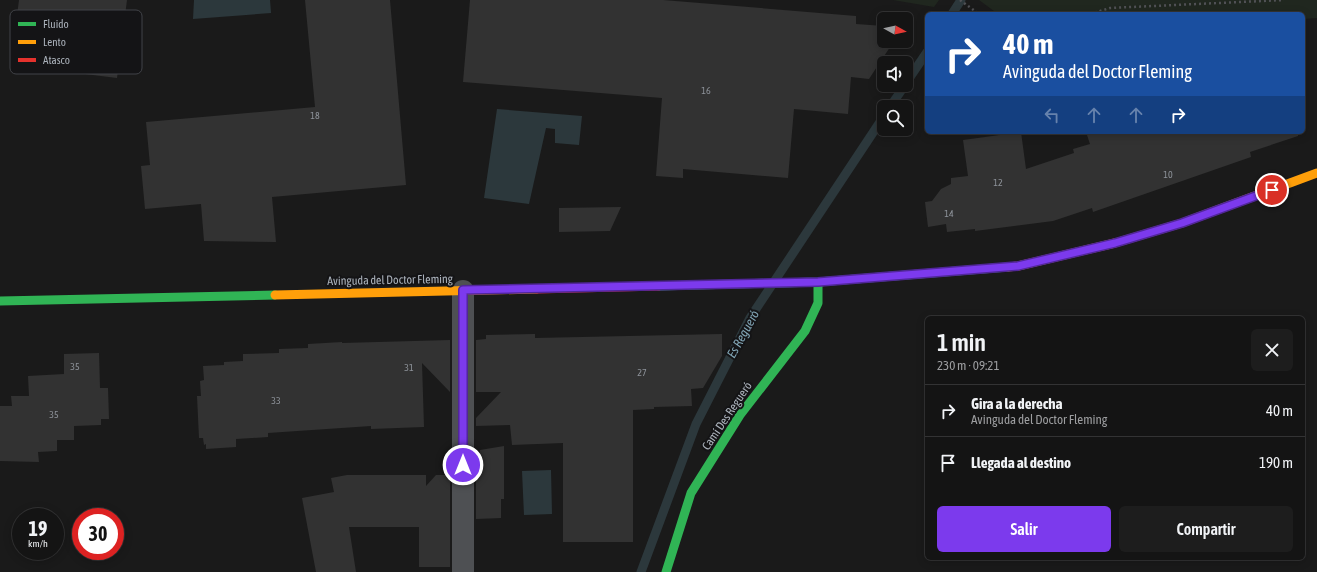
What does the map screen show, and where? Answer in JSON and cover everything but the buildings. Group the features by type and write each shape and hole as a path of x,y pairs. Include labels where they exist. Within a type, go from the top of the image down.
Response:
{"main road":[{"name":"Avinguda del Doctor Fleming","path":"0,301 818,282 1018,266 1115,243 1182,223 1317,174"},
{"name":"Camí Des Regueró","path":"666,572 691,493 740,414 805,331 818,303 818,282"}],"street":[{"path":"463,290 463,572"}],"path":[{"path":"960,0 976,12"},
{"path":"1097,12 1110,8 1284,0"}],"shaded area":[{"path":"194,0 270,0 271,13 193,19"},
{"path":"893,0 939,0 934,7"},
{"path":"979,0 1317,0 1317,18 1305,19 1305,12 995,12"},
{"path":"497,109 582,116 579,145 555,143 555,129 546,128 529,204 484,198"},
{"path":"551,470 552,514 524,515 522,471"}],"waterway":[{"name":"Es Regueró","path":"953,12 961,0"},
{"name":"Es Regueró","path":"913,73 925,55"},
{"name":"Es Regueró","path":"895,100 900,92"},
{"name":"Es Regueró","path":"641,572 696,424 750,318 877,127"}],"traffic: fast":[{"path":"659,286 818,282 1008,267"},
{"path":"666,572 691,493 740,415 805,331 818,303 818,282"},
{"path":"0,301 275,295"}],"traffic: slow":[{"path":"1008,267 1018,266 1115,243 1182,223 1317,173"},
{"path":"275,295 537,289"}],"traffic: jam":[{"path":"537,289 659,286"}],"route":[{"path":"463,465 463,290 818,282 1018,266 1115,243 1182,223 1272,190"}]}
